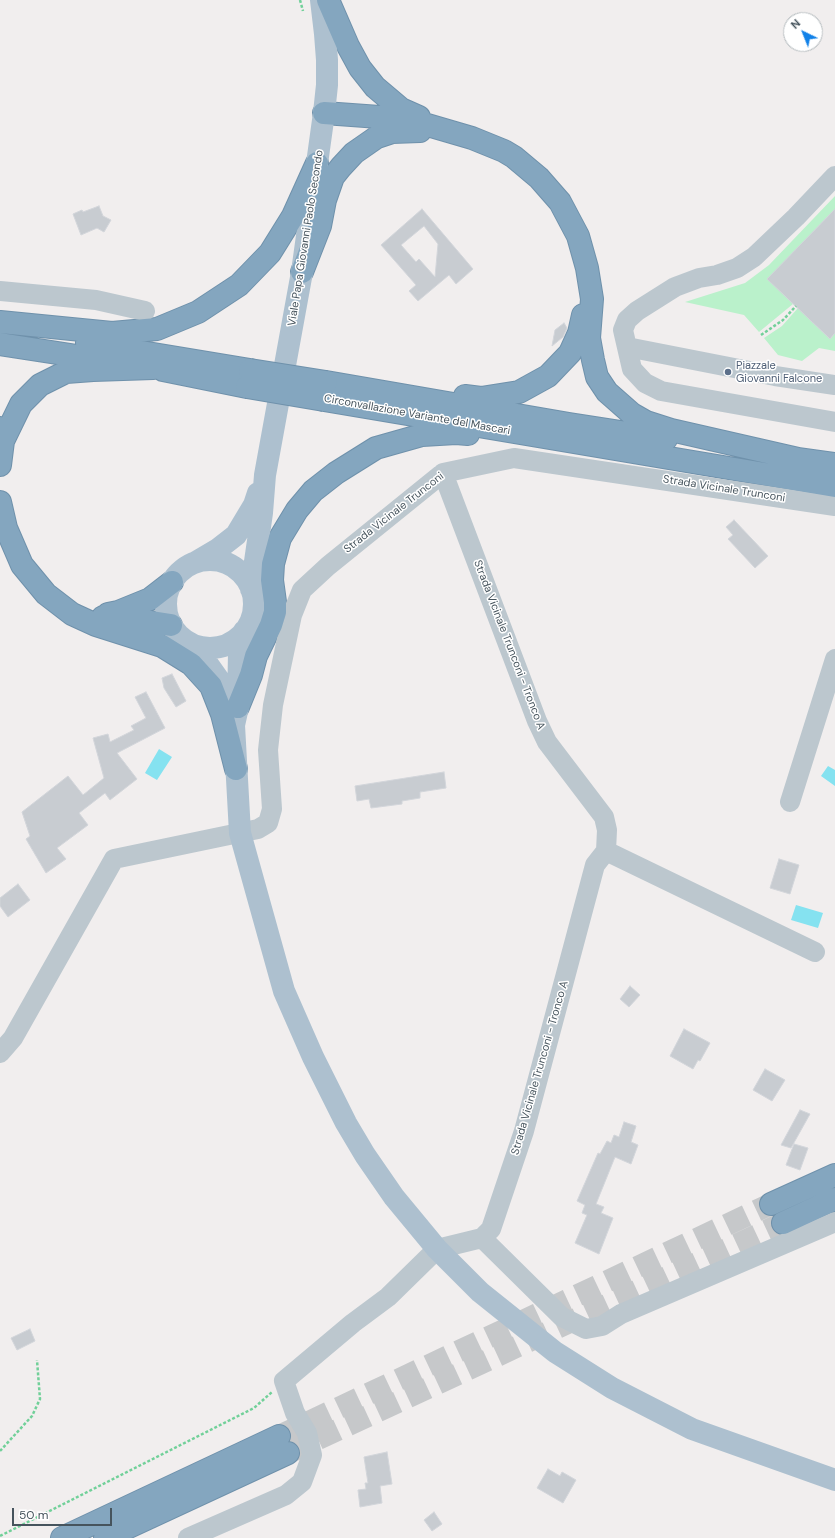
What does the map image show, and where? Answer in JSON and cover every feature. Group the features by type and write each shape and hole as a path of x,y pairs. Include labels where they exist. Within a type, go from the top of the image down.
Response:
{"highway":[{"path":"328,0 348,46 360,68 375,87 401,109 451,132"},
{"path":"324,113 407,119 478,140 514,157 550,189 564,207 578,236 587,268 588,282 592,299 589,338 592,360 597,377 607,392 632,414 646,422 671,430 798,459"},
{"path":"302,272 320,226 325,200 333,178 354,153 377,137 392,132 451,132"},
{"path":"0,322 112,333 157,329 198,312 239,285 270,253 293,216 317,163"},
{"path":"325,391 481,398 518,392 548,376 570,353 579,333 588,282"},
{"name":"Circonvallazione Variante del Mascari","path":"0,329 248,378 325,391 569,424 835,464"},
{"name":"Circonvallazione Variante del Mascari","path":"0,344 153,368 248,378"},
{"path":"0,465 1,434 21,404 40,385 66,372 153,368"},
{"name":"Circonvallazione Variante del Mascari","path":"325,391 571,441 835,486"},
{"path":"236,716 252,675 256,656 271,625 275,612 272,580 280,538 297,510 313,491 336,473 376,448 422,435 456,434 571,441"},
{"path":"0,502 6,528 22,565 46,594 72,614 96,625 162,646 191,664 211,686 222,714 236,769"},
{"path":"100,616 118,612 150,599 172,582"},
{"path":"46,594 81,610 100,616 171,625"},
{"path":"771,1204 835,1175"},
{"path":"783,1223 835,1199"},
{"path":"62,1538 284,1444 105,1538"}],"main road":[{"name":"Viale Papa Giovanni Paolo Secondo","path":"251,589 262,514 265,475 302,272 327,85 325,34 312,6"},
{"name":"Viale Papa Giovanni Paolo Secondo","path":"193,564 218,549 236,535 254,505 265,475"},
{"path":"236,716 222,684 205,660 190,644 179,636 171,625 168,617 166,603 168,590 172,582 181,571 193,564 203,561 213,560 232,566 246,580 251,589 254,604 251,618 244,631 239,652 236,716 236,769 240,833 284,991 313,1057 346,1123 365,1155 394,1197 437,1249 480,1292 548,1347 612,1388 692,1429 835,1480"},
{"path":"190,644 207,648 222,646 231,642 244,631"}],"street":[{"path":"835,176 796,217 754,257 737,268 717,275 699,278 675,287 637,311 627,320 625,339 632,369 645,383 661,391 835,422"},
{"path":"625,339 681,296 744,278 762,265 802,227 835,191"},
{"path":"0,291 96,300 145,311"},
{"path":"625,339 775,376 835,385"},
{"name":"Strada Vicinale Trunconi","path":"240,833 258,829 268,823 272,809 268,750 273,705 292,615 302,590 328,566 443,473 514,458 835,506"},
{"name":"Strada Vicinale Trunconi - Tronco A","path":"443,473 537,721 547,742 604,817 607,830 606,851 595,865 524,1131 491,1229 482,1238"},
{"path":"790,802 835,659"},
{"path":"0,1053 13,1038 114,859 240,833"},
{"path":"606,851 815,952"},
{"path":"188,1538 286,1495 302,1482 312,1455 307,1433 295,1413 284,1381 353,1323 388,1297 437,1249 482,1238 562,1317 586,1328 602,1326 621,1314 835,1222"}],"path":[{"path":"300,0 312,6"},
{"path":"761,335 783,320 796,306"},
{"path":"0,1451 32,1416 40,1399 37,1360"},
{"path":"0,1536 254,1408 284,1381"}],"green space":[{"path":"835,196 835,209 768,279 793,304 759,332 744,315 685,302 745,283 769,265"},
{"path":"798,308 830,339 835,333 835,351 819,348 802,361 778,355 764,338 782,326"}],"water":[{"path":"159,749 172,757 157,780 145,773"},
{"path":"828,766 835,770 835,786 821,776"},
{"path":"796,905 823,913 818,928 791,920"}],"building":[{"path":"99,206 103,216 111,220 104,232 97,228 81,235 73,214"},
{"path":"422,209 473,269 456,284 449,275 418,301 409,291 416,285 381,245","holes":["424,226 438,244 435,277 419,259 416,262 401,245"]},
{"path":"835,209 835,333 830,339 767,279"},
{"path":"564,323 567,328 563,337 552,346 555,330"},
{"path":"734,520 768,556 755,568 728,539 733,535 726,527"},
{"path":"172,674 186,701 176,707 164,688 162,678"},
{"path":"146,692 165,728 117,753 137,779 110,800 105,793 79,813 88,825 57,848 66,859 46,873 26,839 30,836 22,812 68,776 83,795 104,778 93,738 108,734 110,742 134,730 131,726 146,718 135,697"},
{"path":"444,772 446,788 420,792 420,798 402,801 402,804 371,808 369,799 357,801 355,786"},
{"path":"779,859 799,865 790,894 770,888"},
{"path":"18,884 30,900 8,917 0,906 0,898"},
{"path":"630,986 640,995 629,1007 620,999"},
{"path":"684,1029 710,1043 700,1061 698,1060 693,1069 670,1056"},
{"path":"765,1069 785,1080 772,1101 753,1090"},
{"path":"800,1110 810,1114 791,1148 781,1145"},
{"path":"624,1122 636,1126 631,1142 638,1145 631,1164 615,1157 596,1204 604,1207 601,1213 613,1218 599,1254 575,1243 587,1215 582,1213 585,1205 577,1201 598,1153 600,1154 607,1141 611,1143 614,1135 619,1137"},
{"path":"794,1144 808,1148 800,1170 786,1165"},
{"path":"30,1329 35,1341 17,1350 11,1338"},
{"path":"387,1452 392,1484 380,1486 382,1503 360,1507 358,1490 366,1489 365,1483 368,1483 364,1457"},
{"path":"548,1469 560,1476 562,1472 576,1480 563,1503 537,1488"},
{"path":"434,1512 442,1524 432,1531 424,1520"}],"tunnel":[{"path":"279,1436 771,1204"},
{"path":"288,1453 783,1223"}],"place":[{"name":"Piazzale Giovanni Falcone","path":"728,372"}]}
